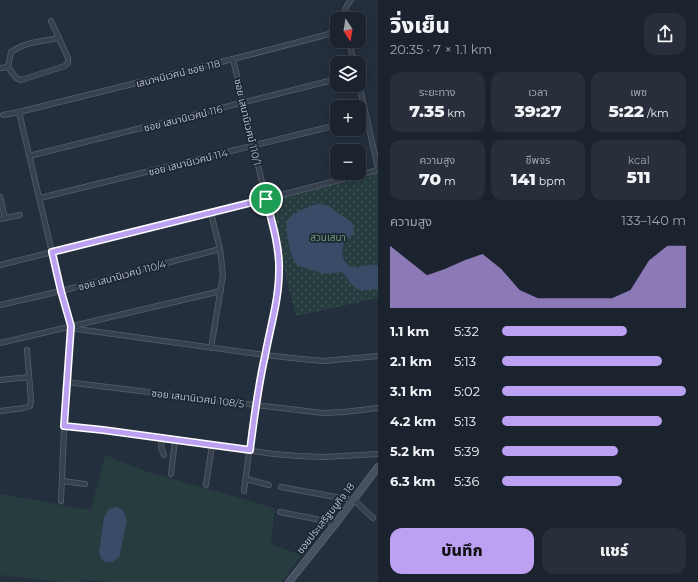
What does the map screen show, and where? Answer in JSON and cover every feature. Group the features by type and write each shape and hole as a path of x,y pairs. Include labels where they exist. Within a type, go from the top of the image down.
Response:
{"street":[{"path":"344,12 351,0"},
{"path":"51,21 59,38 68,58 68,62 65,66 21,80 16,78 8,67 11,52 24,45 59,38"},
{"name":"เสนาฯนิเวศน์ ซอย 118","path":"3,115 233,60 330,34"},
{"name":"ซอย เสนานิเวศน์ 110/1","path":"233,60 274,230 279,270 275,309 255,405 244,491"},
{"path":"0,68 8,67"},
{"name":"ซอย เสนานิเวศน์ 116","path":"29,156 330,81"},
{"path":"19,112 61,291 71,326 66,382 60,501"},
{"path":"0,265 266,199 378,169 366,118"},
{"name":"ซอย เสนานิเวศน์ 114","path":"40,198 330,127"},
{"path":"0,197 2,218 20,215"},
{"path":"211,212 220,249 223,275 211,348"},
{"name":"ซอย เสนานิเวศน์ 110/4","path":"0,305 61,291 220,249"},
{"path":"0,343 221,291"},
{"path":"71,326 84,330 211,348 324,361 378,356"},
{"path":"0,411 30,406 31,400 27,350"},
{"path":"0,380 29,377"},
{"name":"ซอย เสนานิเวศน์ 108/5","path":"66,382 323,413 351,412 378,408"},
{"path":"64,426 274,454 310,457 378,454"},
{"path":"162,438 161,447 164,454"},
{"path":"171,474 175,440"},
{"path":"206,485 212,445"},
{"name":"ซอยประเสริฐมนูกิจ 18","path":"289,582 378,467"},
{"path":"246,479 269,485"},
{"path":"62,481 85,484"},
{"path":"282,487 352,500 373,518"},
{"path":"280,512 336,523"}],"green space":[{"name":"สวนเสนา","path":"378,170 378,298 296,316 266,199 339,180 366,180 366,173"},
{"path":"105,455 148,472 275,508 271,544 301,555 282,582 108,582 81,579 81,582 62,582 0,575 0,494 91,510"}],"water":[{"path":"317,204 329,206 351,222 354,228 354,233 343,245 342,252 344,261 349,266 353,267 370,265 378,266 378,290 363,290 355,288 342,272 323,274 296,264 288,241 286,228 287,221 291,216 301,210"},
{"path":"116,507 122,509 127,521 119,558 112,562 105,562 101,558 99,552 104,517 109,509"}],"route":[{"path":"266,199 274,230 278,252 279,270 275,309 255,405 250,450 64,426 71,326 52,252 266,199"}]}
